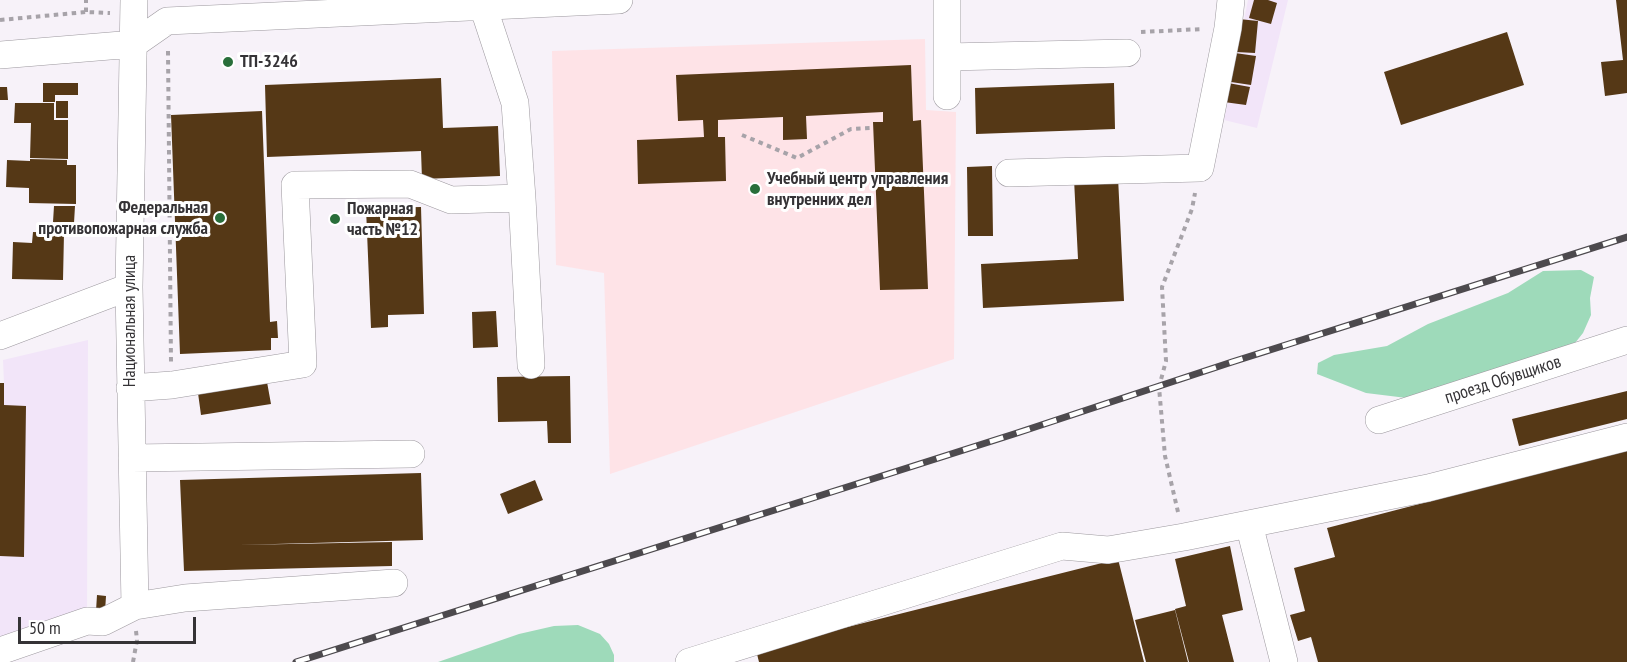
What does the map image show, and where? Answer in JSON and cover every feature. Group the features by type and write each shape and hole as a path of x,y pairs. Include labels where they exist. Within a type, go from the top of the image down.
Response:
{"street":[{"name":"Национальная улица","path":"135,0 129,287 135,606"},
{"path":"0,55 134,44 167,21 417,4 483,6 619,0"},
{"path":"947,0 947,96"},
{"path":"1009,173 1200,168 1228,28 1231,0"},
{"path":"483,6 515,103 531,365"},
{"path":"947,57 1127,53"},
{"path":"130,388 172,385 303,364 295,185 410,184 451,200 522,198"},
{"path":"0,336 129,287"},
{"name":"проезд Обувщиков","path":"1379,420 1627,340"},
{"path":"689,662 1062,546 1108,550 1249,524 1428,488 1627,437"},
{"path":"132,458 411,454"},
{"path":"1249,524 1284,662"},
{"path":"0,651 87,621 103,622 135,606 185,598 394,584"}],"path":[{"path":"0,20 86,12 86,0"},
{"path":"167,21 172,385"},
{"path":"1127,53 1137,32 1228,28"},
{"path":"742,135 797,158 851,129 871,128"},
{"path":"1178,513 1165,456 1159,387 1166,362 1162,287 1192,210 1200,168"}],"shaded area":[{"path":"1248,0 1288,0 1257,128 1224,120"},
{"name":"Учебный центр управления внутренних дел","path":"925,39 926,110 956,112 954,359 610,474 604,273 556,265 552,51"},
{"path":"88,340 87,621 0,662 0,383 4,383 3,360"}],"green space":[{"path":"1581,270 1594,277 1590,298 1591,315 1583,333 1571,348 1415,399 1366,393 1317,374 1318,363 1334,355 1387,346 1428,324 1508,293 1543,271"},
{"path":"578,625 600,634 609,644 614,655 614,662 438,662 519,634 554,626"}],"building":[{"path":"1254,0 1268,0 1277,3 1271,24 1249,18"},
{"path":"1616,0 1627,0 1627,93 1605,96 1601,62 1623,60"},
{"path":"1239,19 1258,21 1255,53 1236,52"},
{"path":"1507,32 1524,85 1401,125 1384,72"},
{"path":"1235,53 1256,56 1251,85 1231,82"},
{"name":"ТП-3246","path":"224,56 233,57 232,67 223,67"},
{"path":"911,65 913,121 921,120 928,289 880,290 873,122 883,122 883,112 806,116 807,139 783,140 783,117 718,120 718,137 725,137 726,181 638,184 637,140 704,137 703,120 678,121 676,75"},
{"path":"441,78 443,128 498,126 500,176 422,179 421,151 267,157 265,85"},
{"path":"43,83 78,83 78,95 55,95 55,102 43,102"},
{"path":"1114,83 1115,129 976,134 975,88"},
{"path":"1228,83 1250,87 1246,105 1224,102"},
{"path":"0,87 7,87 8,100 0,100"},
{"path":"56,101 68,101 68,118 56,118"},
{"path":"15,103 54,103 54,120 68,120 68,159 30,158 31,123 14,123"},
{"name":"Федеральная противопожарная служба","path":"262,111 270,322 277,321 278,338 271,338 271,350 180,354 171,115"},
{"path":"30,159 67,160 67,165 76,165 76,204 29,203 29,188 6,187 7,160 30,161"},
{"path":"992,166 993,236 968,236 967,167"},
{"path":"1118,177 1124,301 983,308 981,264 1078,259 1074,179"},
{"path":"54,206 75,206 74,223 53,222"},
{"path":"421,207 424,314 388,315 388,327 371,328 366,208"},
{"path":"33,232 64,233 63,280 12,279 13,242 32,243"},
{"path":"496,311 498,347 473,348 472,312"},
{"path":"570,376 571,443 548,443 547,421 498,422 497,377"},
{"path":"267,382 271,404 201,415 198,393"},
{"path":"0,383 4,383 4,405 26,406 24,557 0,556"},
{"path":"1627,391 1627,419 1519,446 1512,419"},
{"path":"1627,450 1627,662 1318,662 1311,637 1298,641 1290,615 1305,611 1294,568 1335,557 1327,528"},
{"path":"421,473 423,540 238,545 392,542 392,566 184,571 180,480"},
{"path":"535,480 543,500 508,514 500,494"},
{"path":"1230,546 1243,610 1222,615 1234,662 1189,662 1175,609 1186,606 1175,559"},
{"path":"1118,559 1144,662 759,662 756,650"},
{"path":"97,595 106,596 105,612 96,611"},
{"path":"1175,610 1188,662 1146,662 1135,620"}],"railway":[{"path":"296,662 1627,237"}],"place":[{"name":"ТП-3246","path":"228,62"},
{"name":"Учебный центр управления внутренних дел","path":"755,189"},
{"name":"Федеральная противопожарная служба","path":"220,218"},
{"name":"Пожарная часть №12","path":"335,219"}]}
